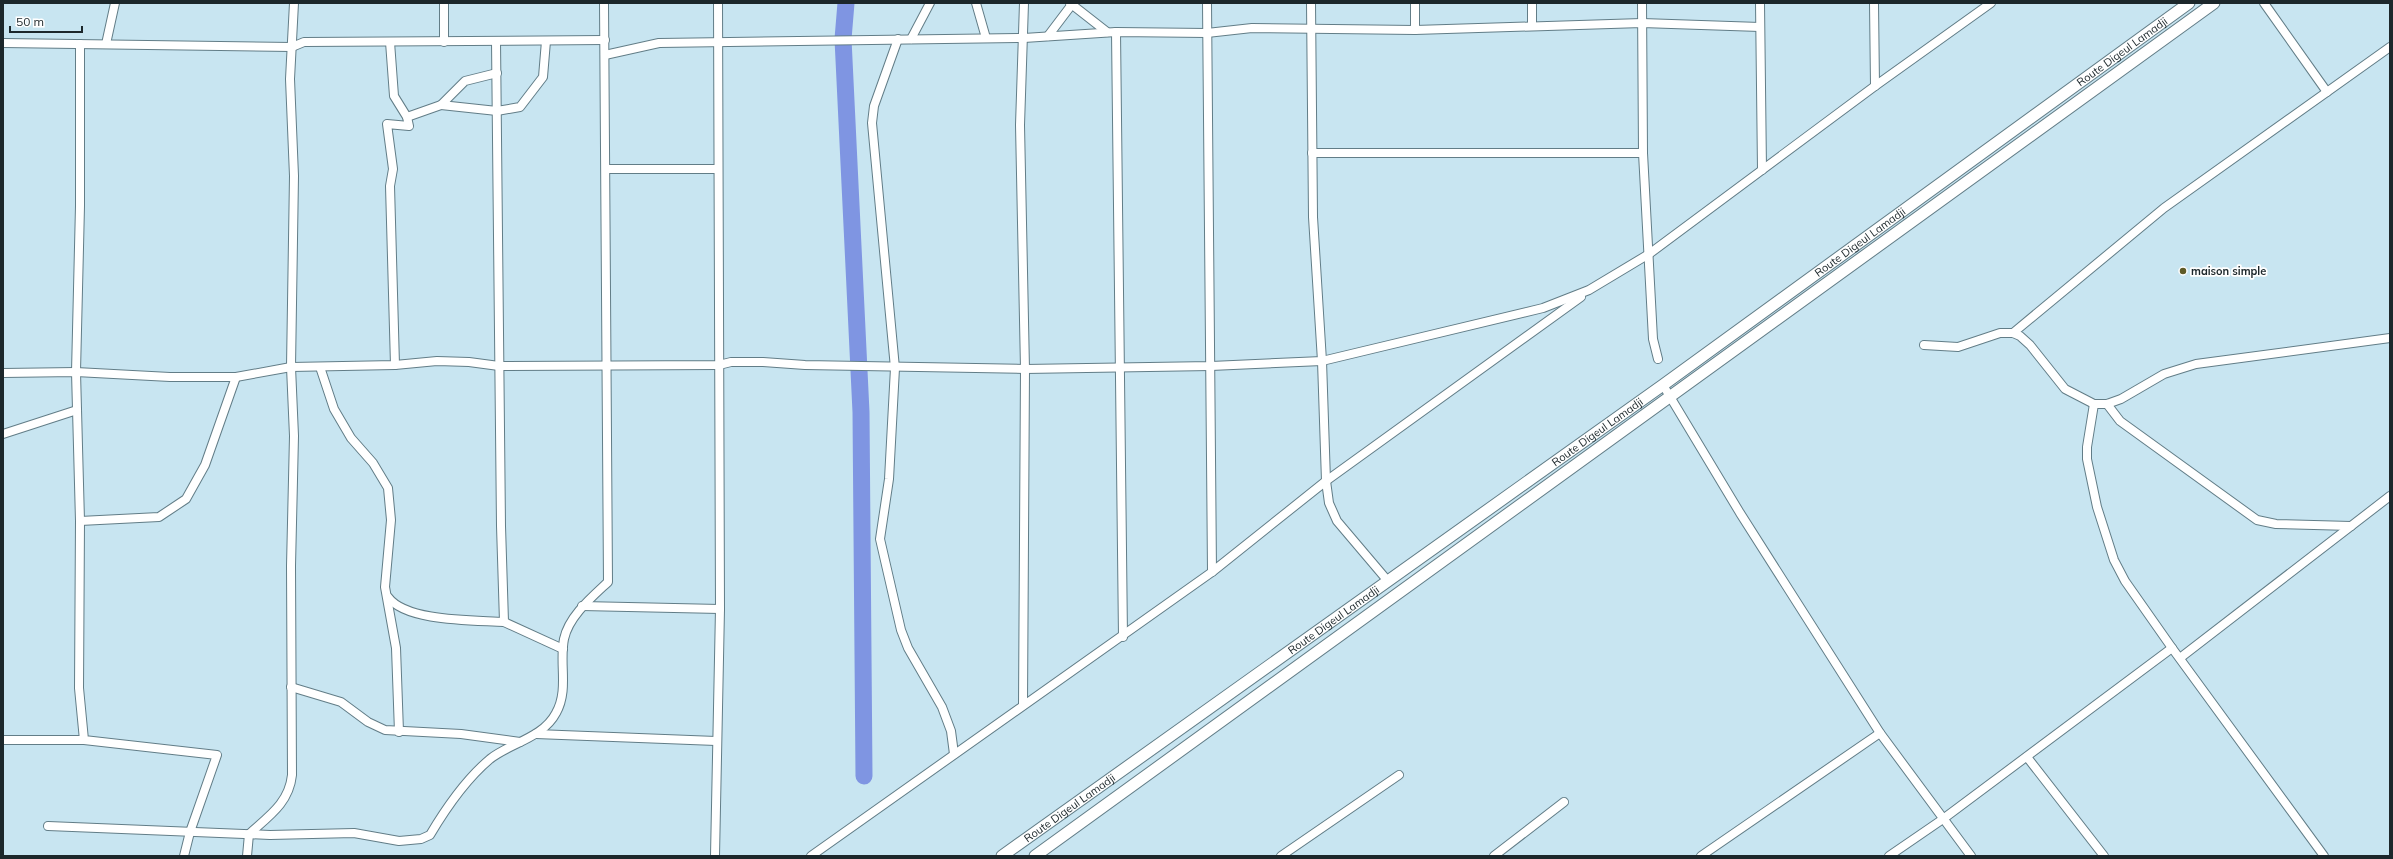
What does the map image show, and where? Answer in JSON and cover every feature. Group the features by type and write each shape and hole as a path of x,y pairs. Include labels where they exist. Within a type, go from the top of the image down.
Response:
{"main road":[{"name":"Route Digeul Lamadji","path":"1002,856 1387,580 1663,385 2189,3"},
{"name":"Route Digeul Lamadji","path":"1035,856 2214,3"}],"street":[{"path":"106,44 115,3"},
{"path":"247,856 249,834 282,805 291,784 294,436 291,367 294,176 290,79 294,3"},
{"path":"444,3 444,42"},
{"path":"48,826 270,835 354,833 399,841 421,839 430,835 464,785 490,759 536,734 555,715 562,702 564,638 582,606 608,582 604,3"},
{"path":"715,856 716,741 720,609 718,3"},
{"path":"911,39 930,3"},
{"path":"976,3 986,38"},
{"path":"1023,705 1025,369 1020,132 1024,3"},
{"path":"1207,3 1212,572"},
{"path":"1311,3 1313,217 1322,361 1326,481 1329,503 1337,521 1387,580"},
{"path":"1415,3 1415,30"},
{"path":"1532,3 1532,26"},
{"path":"1642,3 1643,152 1653,339 1658,359"},
{"path":"1760,3 1762,170"},
{"path":"1874,3 1875,86"},
{"path":"811,856 1023,705 1123,637 1212,572 1326,481 1589,290 1648,254 1875,86 1991,3"},
{"path":"2264,3 2327,92"},
{"path":"1048,36 1072,4 1111,32"},
{"path":"605,55 659,43 1024,38 1111,32 1207,33 1252,28 1415,30 1642,23 1760,27"},
{"path":"1111,32 1120,367 1123,637"},
{"path":"898,39 874,106 872,123 896,368 889,479 880,539 901,630 908,648 942,707 951,731 954,754"},
{"path":"3,43 292,47 304,42 604,40"},
{"path":"496,41 499,366 504,622"},
{"path":"407,117 441,105 497,111 520,106 543,76 546,41"},
{"path":"390,42 394,96 407,117 409,126 387,124 393,169 390,186 395,365"},
{"path":"80,44 80,206 76,372 80,521 79,688 84,740"},
{"path":"2013,333 2164,208 2390,47"},
{"path":"441,105 465,81 497,73"},
{"path":"1312,153 1643,152"},
{"path":"606,169 718,169"},
{"path":"3,373 76,372 170,377 236,377 291,367 395,365 437,361 469,362 499,366 719,365 730,362 763,362 896,368 1025,369 1211,366 1322,361 1543,308 1589,290"},
{"path":"1924,345 1958,347 2000,333 2013,333 2020,336 2030,345 2066,389 2094,404 2107,404 2121,399 2164,374 2196,364 2390,338"},
{"path":"320,367 334,409 351,438 373,463 388,488 391,520 386,587 396,648 399,732"},
{"path":"80,521 159,517 186,499 205,465 236,377"},
{"path":"1663,385 1740,513 1880,733 1971,856"},
{"path":"2094,404 2087,447 2087,459 2107,544 2125,581 2172,648 2324,856"},
{"path":"2107,404 2120,421 2257,520 2276,524 2351,526"},
{"path":"3,434 77,410"},
{"path":"2180,658 2390,496"},
{"path":"387,596 391,602 402,608 425,616 504,622 563,648"},
{"path":"582,606 720,609"},
{"path":"1890,856 1944,819 2172,648"},
{"path":"291,687 341,702 368,722 385,730 399,732 461,734 520,742"},
{"path":"1701,856 1880,733"},
{"path":"536,734 716,741"},
{"path":"3,740 84,740 217,755 190,832 184,856"},
{"path":"2027,757 2104,856"},
{"path":"1282,856 1398,775"},
{"path":"1494,856 1564,802"}],"waterway":[{"path":"846,3 843,39 861,412 864,776"}],"place":[{"name":"maison simple","path":"2183,271"}]}
